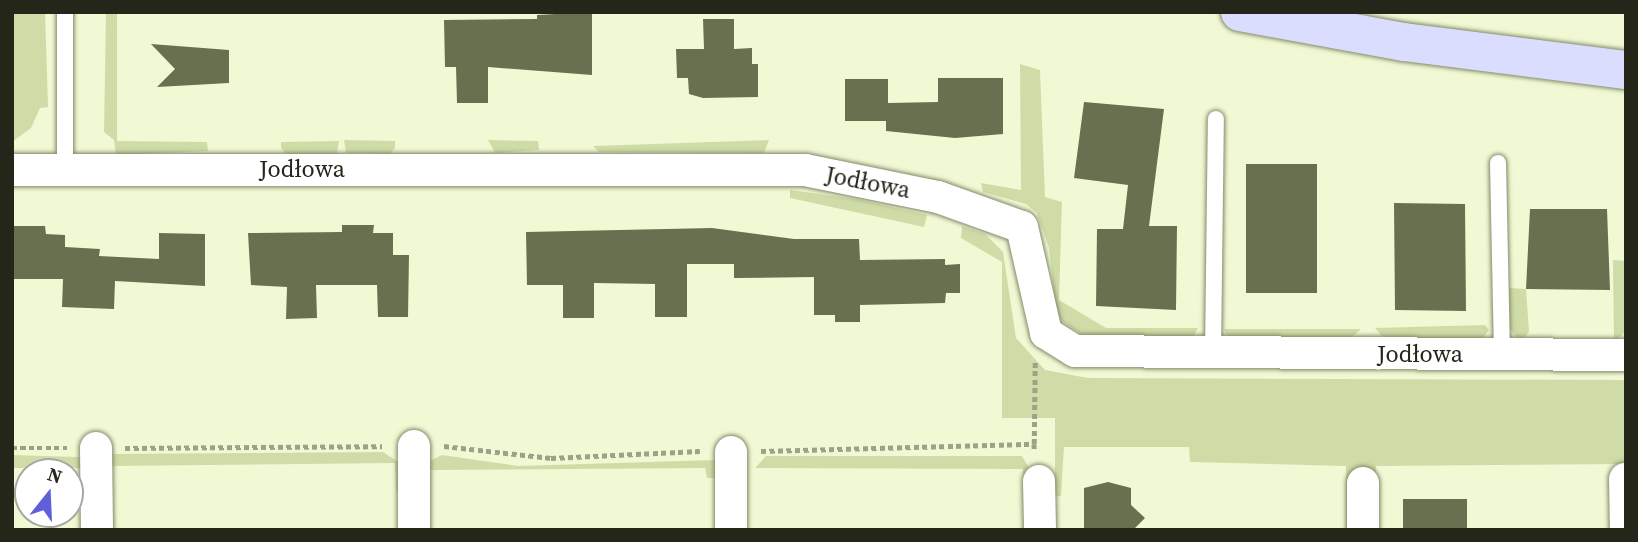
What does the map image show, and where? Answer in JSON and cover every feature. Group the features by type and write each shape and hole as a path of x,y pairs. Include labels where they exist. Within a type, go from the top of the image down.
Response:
{"main road":[{"path":"1240,12 1404,42 1626,70"}],"street":[{"name":"Jodłowa","path":"12,170 769,167 840,175 959,202 1022,227 1042,322 1054,341 1075,351 1109,354 1626,355"},
{"path":"414,446 414,530"},
{"path":"96,448 97,530"},
{"path":"731,452 731,530"},
{"path":"1625,479 1626,530"},
{"path":"1039,481 1040,530"},
{"path":"1363,483 1363,530"}],"lane":[{"path":"65,12 65,169"},
{"path":"1213,354 1216,119"},
{"path":"1498,163 1502,355"}],"path":[{"path":"1035,357 1034,444 1039,481"},
{"path":"12,448 479,447 551,458 1034,444"}],"green space":[{"path":"12,12 45,12 48,107 40,108 31,128 12,142"},
{"path":"106,12 117,12 117,141 207,142 208,151 116,155 114,140 104,132"},
{"path":"1020,64 1040,70 1045,197 1062,202 1059,300 1106,328 1198,328 1191,341 1083,335 1057,318 1049,248 1037,213 1026,204 983,192 981,183 1021,190"},
{"path":"344,140 395,141 395,148 390,154 346,153"},
{"path":"488,140 538,141 539,150 495,153"},
{"path":"769,140 764,153 599,152 593,146"},
{"path":"339,141 337,154 286,154 281,148 281,142"},
{"path":"790,190 856,199 927,215 924,227 790,198"},
{"path":"962,226 985,234 1003,252 1016,338 1045,370 1088,378 1626,380 1626,464 1376,466 1377,522 1350,530 1346,530 1346,466 1190,462 1189,447 1064,447 1061,496 1055,496 1055,418 1002,418 1002,262 961,238"},
{"path":"1613,260 1626,261 1626,331 1614,342"},
{"path":"1509,288 1526,289 1529,332 1523,339 1518,340 1510,328"},
{"path":"1485,325 1489,330 1479,343 1385,340 1375,328"},
{"path":"1224,329 1361,329 1347,342 1230,340"},
{"path":"383,452 400,463 401,490 396,491 395,463 108,466 109,454"},
{"path":"12,455 82,458 14,458 12,468"},
{"path":"442,455 518,466 715,460 715,478 707,478 705,468 430,470 430,488 428,462"},
{"path":"766,456 1022,456 1028,466 1030,524 1023,526 1023,469 755,468"},
{"path":"84,458 87,459 89,468 84,468"}],"building":[{"path":"592,12 592,75 488,67 488,103 457,103 456,67 445,67 444,20 537,19 537,15"},
{"path":"703,19 734,19 734,49 752,48 752,64 758,64 758,97 703,98 689,94 688,78 677,78 676,49 704,49"},
{"path":"151,44 229,50 229,83 157,87 175,69"},
{"path":"938,78 1003,78 1003,134 955,138 886,131 886,121 845,121 845,79 888,79 888,103 938,102"},
{"path":"1084,102 1164,109 1149,226 1177,226 1176,310 1096,306 1097,229 1123,229 1128,185 1074,178"},
{"path":"1246,164 1317,164 1317,293 1246,293"},
{"path":"1394,203 1465,204 1466,311 1395,310"},
{"path":"1530,209 1607,209 1610,290 1526,289"},
{"path":"342,225 374,225 373,233 393,233 393,255 409,255 408,317 378,317 377,285 316,285 317,318 286,319 287,287 251,285 248,233 342,232"},
{"path":"12,226 45,226 46,234 65,235 65,247 100,249 99,256 159,259 159,233 205,234 205,286 115,281 114,309 62,307 63,279 12,279"},
{"path":"712,228 794,239 859,239 860,260 945,259 945,265 960,264 960,293 946,293 945,303 860,305 860,322 835,322 835,315 814,315 814,277 734,278 734,264 687,264 687,317 655,317 655,284 594,283 594,318 563,318 563,285 527,285 526,232"},
{"path":"1108,482 1131,488 1131,505 1145,518 1133,530 1084,530 1084,488"},
{"path":"1403,499 1467,499 1467,528 1403,530"}]}
